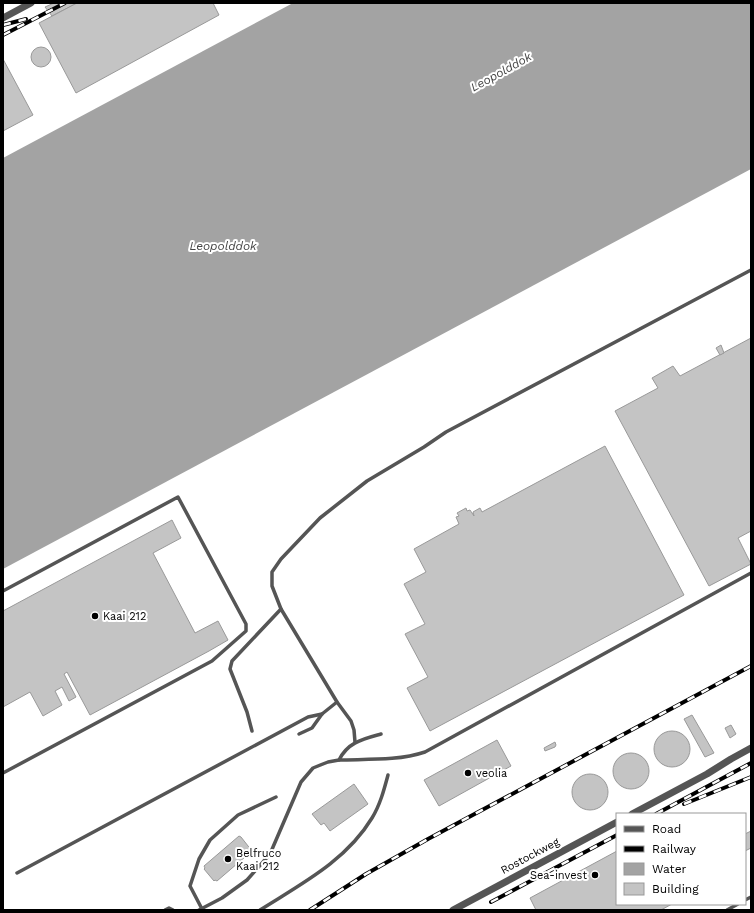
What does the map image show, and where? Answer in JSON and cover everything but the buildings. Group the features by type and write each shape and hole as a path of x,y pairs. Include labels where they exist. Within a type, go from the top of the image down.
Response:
{"street":[{"path":"3,18 31,3"},
{"path":"634,813 707,774 751,748"},
{"name":"Rostockweg","path":"453,910 616,823"}],"lane":[{"path":"355,742 354,730 351,721 337,702 281,608 272,586 272,572 276,566 320,518 367,481 446,432 751,270"},
{"path":"3,591 178,498 246,624 246,632 212,661 3,773"},
{"path":"276,797 238,815 210,840 199,859 190,886 201,909 222,898 247,880 270,854 301,782 314,768 328,762 340,760 414,756 425,752 751,573"},
{"path":"252,731 247,712 230,669 232,661 281,608"},
{"path":"298,734 312,728 322,714 337,702"},
{"path":"17,873 308,717 322,714"},
{"path":"340,760 343,753 355,742 380,734"},
{"path":"260,910 315,876 342,856 358,839 373,818 382,797 388,775"},
{"path":"727,910 736,905"},
{"path":"165,910 169,908 173,910"}],"water":[{"name":"Leopolddok","path":"293,3 751,3 751,169 3,569 3,158"}],"railway":[{"path":"3,35 65,3"},
{"path":"3,25 26,19"},
{"path":"310,910 366,874 428,839 751,666"},
{"path":"658,813 751,763"},
{"path":"684,804 751,777"},
{"path":"491,902 616,836"}],"place":[{"name":"Kaai 212","path":"95,616"},
{"name":"veolia","path":"468,773"},
{"name":"Belfruco Kaai 212","path":"228,859"},
{"name":"Sea-invest","path":"595,875"}]}
